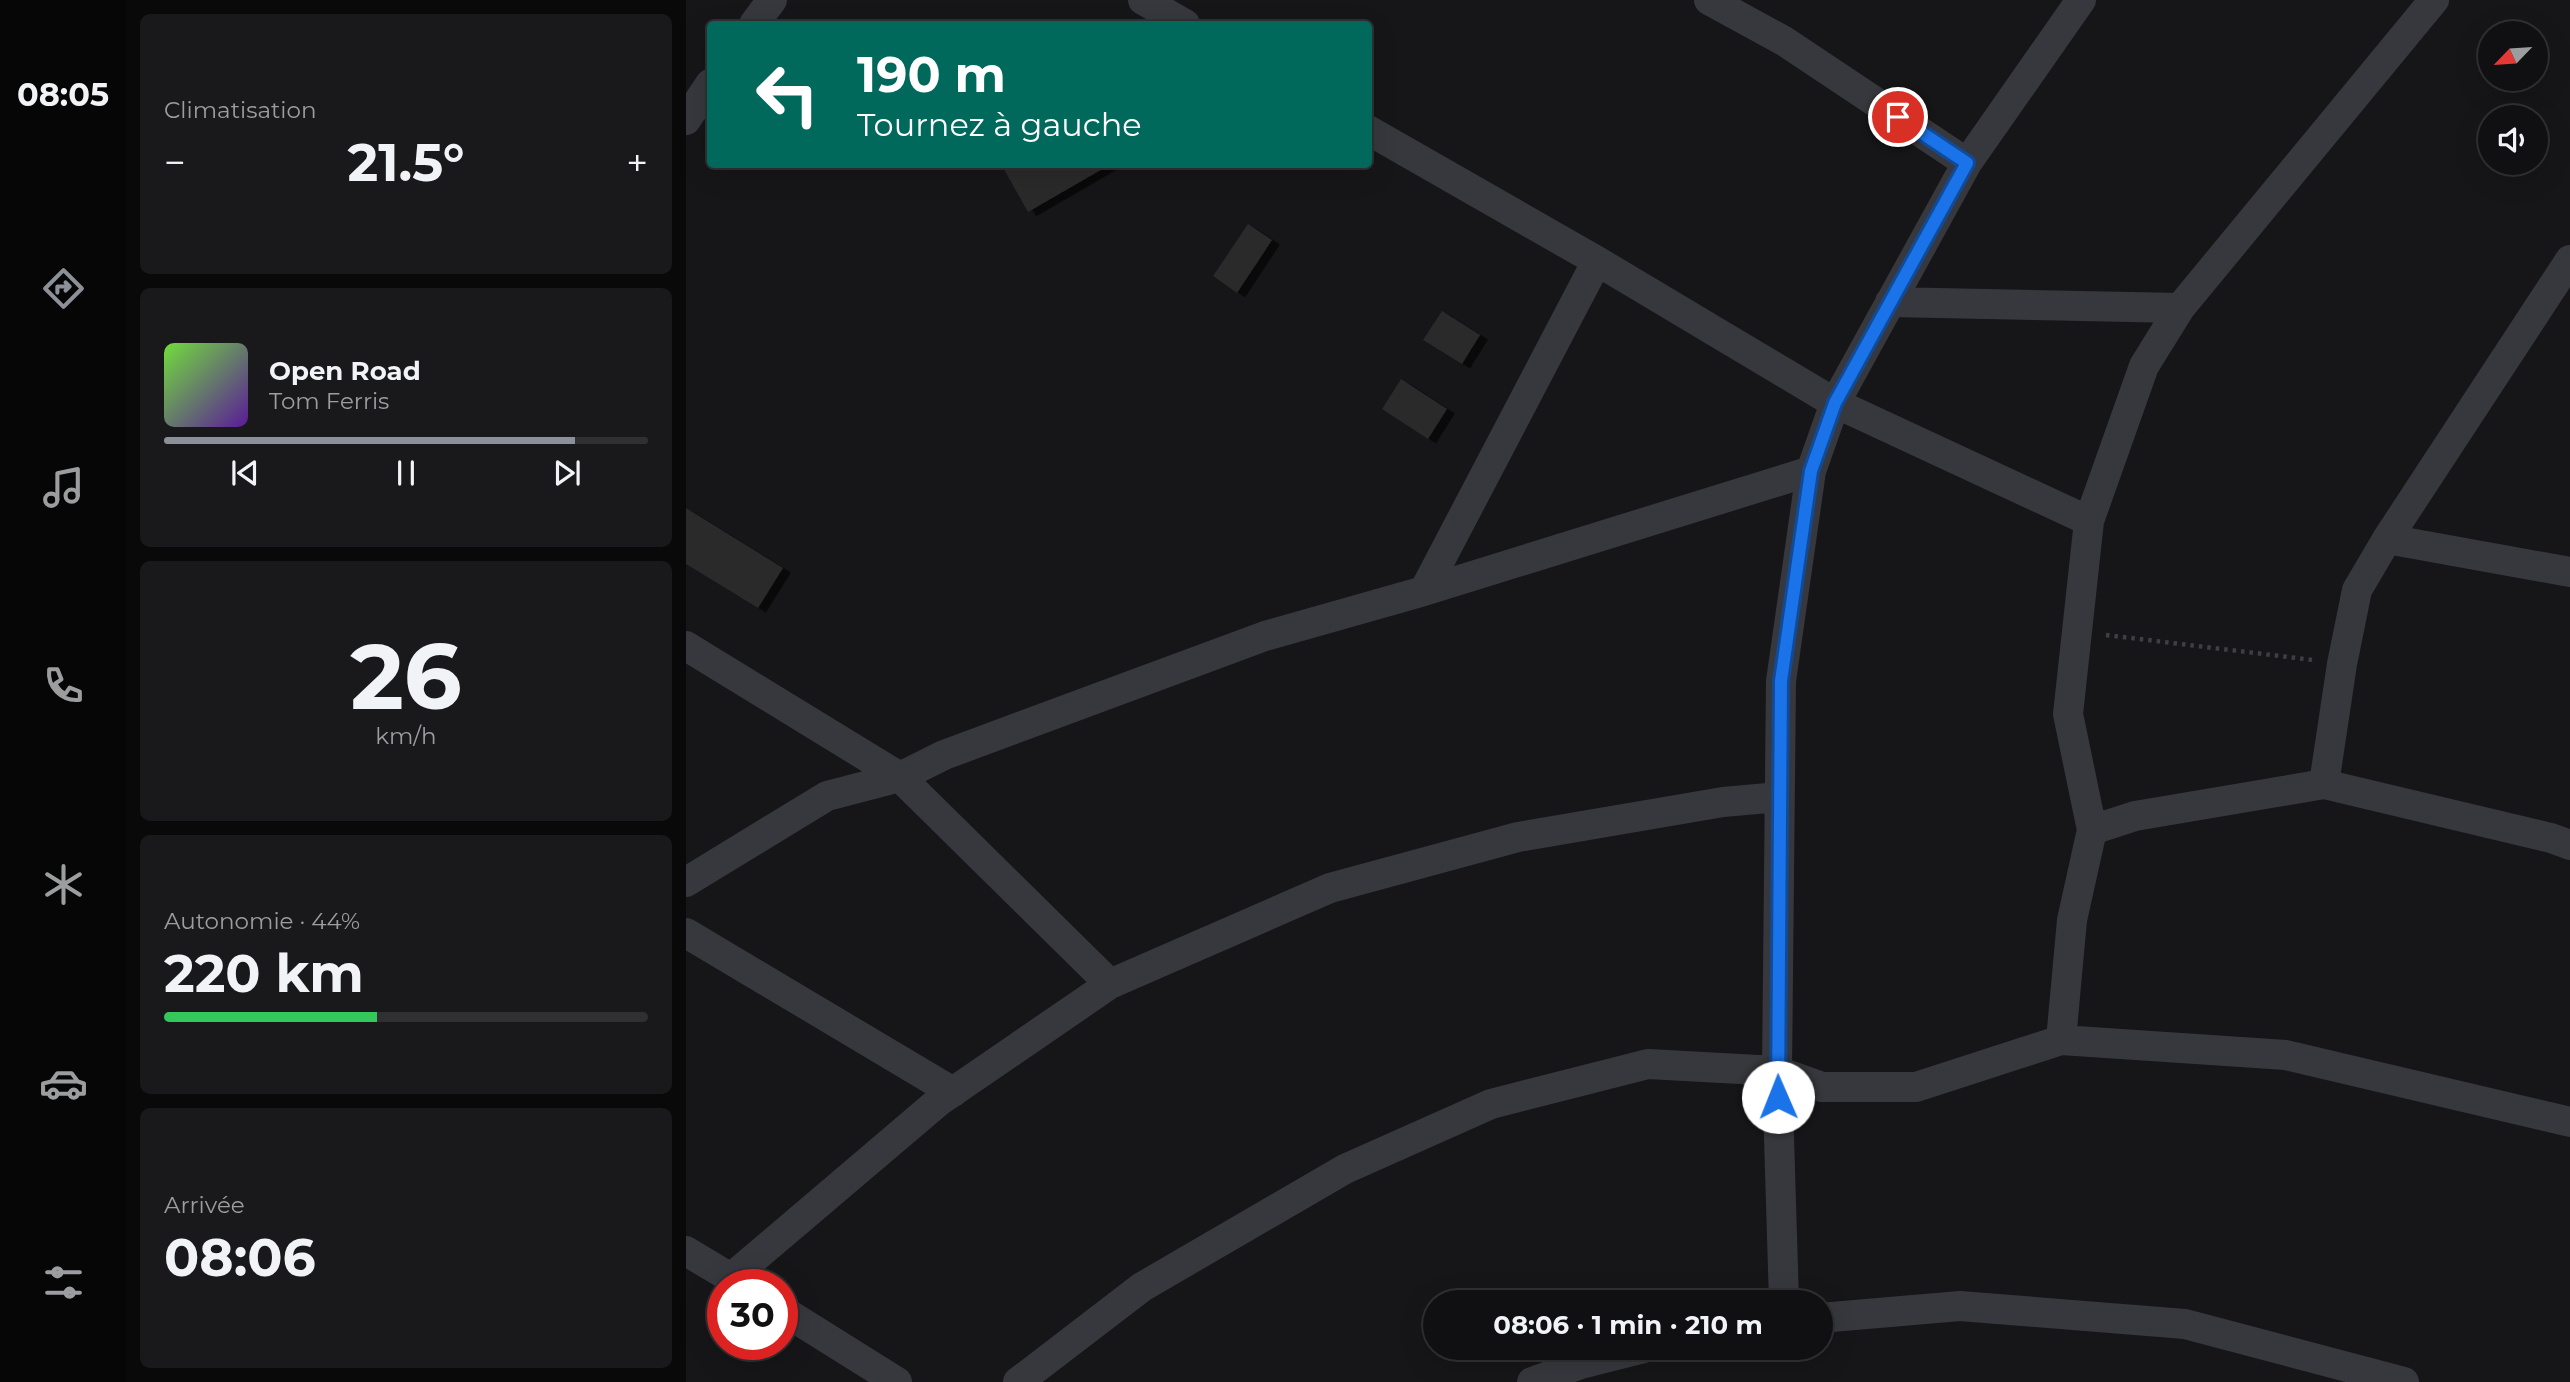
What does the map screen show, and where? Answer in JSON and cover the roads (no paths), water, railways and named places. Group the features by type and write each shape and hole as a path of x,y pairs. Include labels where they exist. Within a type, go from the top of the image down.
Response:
{"street":[{"path":"756,21 772,0"},
{"path":"1143,0 1180,21"},
{"path":"1709,0 1784,41 1967,163"},
{"path":"1784,1290 1777,1071 1781,681 1811,471 1835,403 1967,163 2081,0"},
{"path":"2061,1040 2072,920 2092,830 2068,714 2089,521 2144,366 2180,308 2434,0"},
{"path":"686,120 707,88"},
{"path":"1372,132 1597,261 1835,403 2089,521"},
{"path":"2324,784 2357,590 2387,539 2570,260"},
{"path":"1424,591 1597,261"},
{"path":"1891,302 2180,308"},
{"path":"686,882 827,796 900,777 944,755 1265,636 1424,591 1811,471"},
{"path":"2387,539 2570,572"},
{"path":"686,646 900,777 1110,984"},
{"path":"2092,830 2135,816 2324,784 2551,838 2570,845"},
{"path":"750,1269 938,1102 1110,984 1330,888 1518,837 1723,802 1779,797"},
{"path":"686,933 953,1092"},
{"path":"1018,1382 1154,1280 1345,1169 1491,1104 1648,1064 1777,1071 1822,1087 1916,1087 2061,1040 2286,1055 2570,1122"},
{"path":"686,1251 716,1269"},
{"path":"1833,1317 1960,1306 2185,1324 2404,1382"},
{"path":"798,1320 897,1382"},
{"path":"1532,1382 1597,1360"}]}
